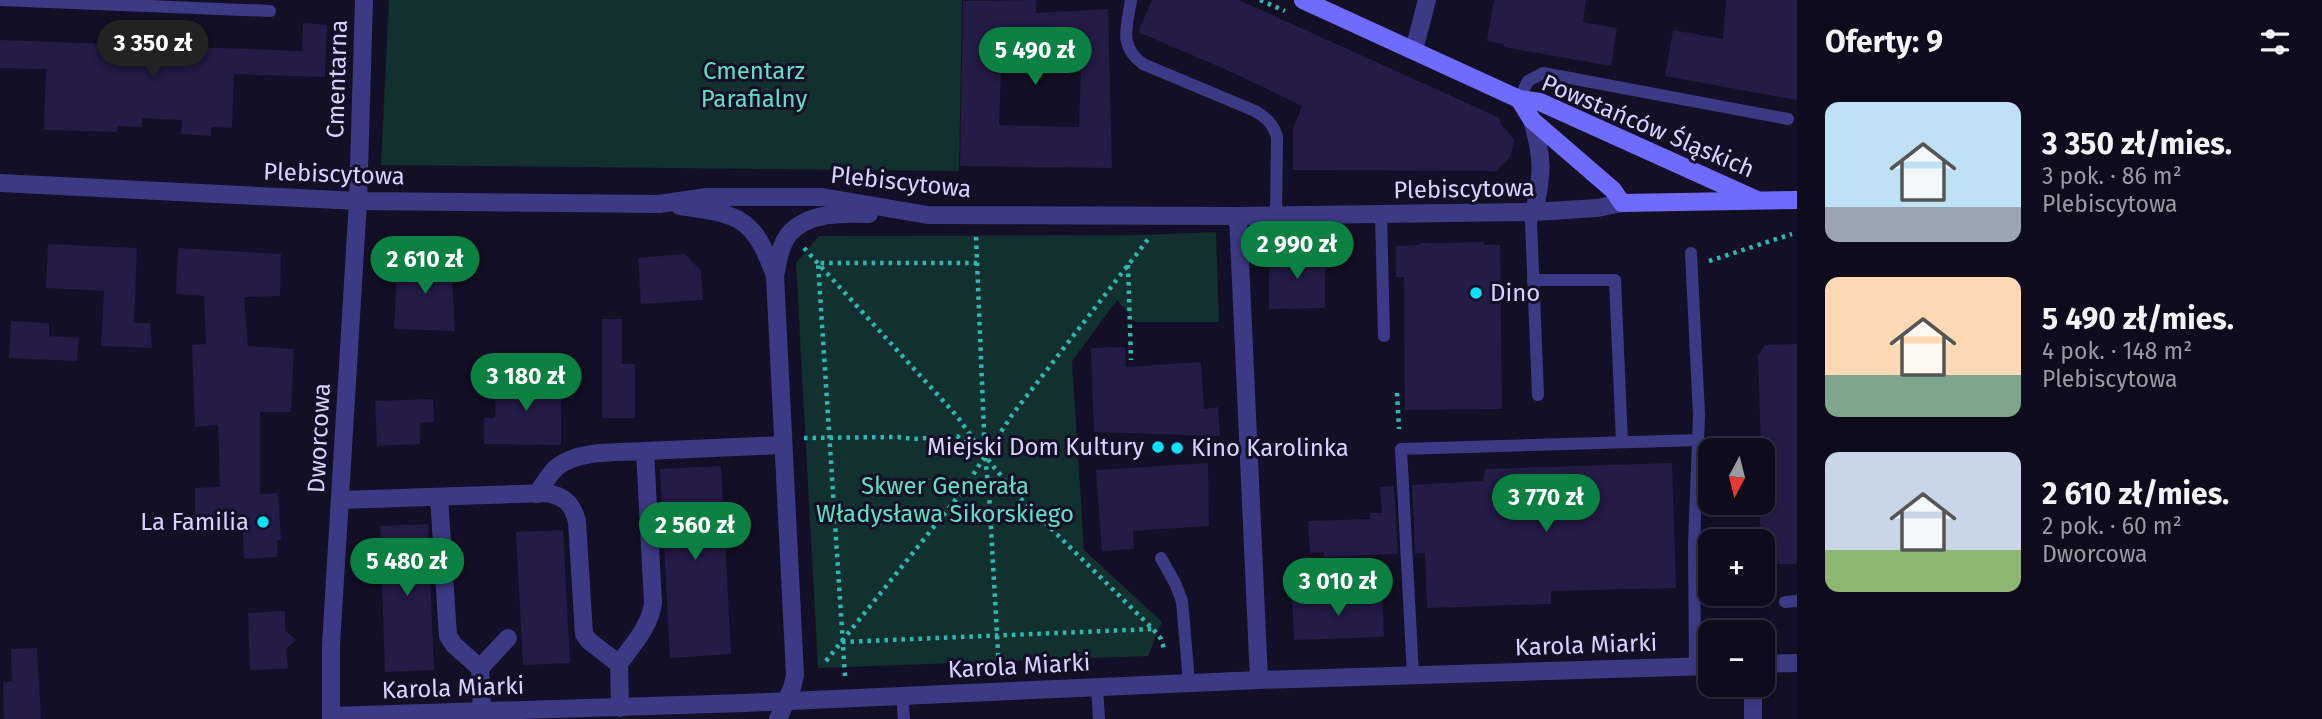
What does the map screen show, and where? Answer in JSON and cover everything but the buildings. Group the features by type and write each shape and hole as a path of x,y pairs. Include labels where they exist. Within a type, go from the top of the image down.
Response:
{"main road":[{"name":"Powstańców Śląskich","path":"1303,0 1519,99 1540,102 1758,200"},
{"name":"Powstańców Śląskich","path":"1519,99 1532,120 1613,190 1622,203"},
{"name":"Plebiscytowa","path":"1622,203 1797,200"}],"street":[{"name":"Cmentarna","path":"358,201 364,0"},
{"path":"1414,50 1427,0"},
{"path":"1532,120 1542,164 1534,212"},
{"name":"Plebiscytowa","path":"0,184 358,201 659,204 707,197 822,197 928,215 1381,215 1534,212 1597,208 1622,203"},
{"name":"Dworcowa","path":"331,717 331,645 358,201"},
{"path":"659,204 712,211 731,215 741,221 756,233 775,276 788,441 795,675 778,719"},
{"path":"775,276 782,246 790,233 816,218 851,213 928,215"},
{"path":"1238,216 1259,680"},
{"path":"537,494 557,467 589,455 788,441"},
{"path":"620,708 619,664 650,623 653,603 645,451"},
{"path":"340,500 537,494 562,497 571,505 577,521 584,634 619,664"},
{"path":"439,497 448,636 454,645 480,668"},
{"path":"482,711 480,668 508,638"},
{"path":"1775,664 1797,663"},
{"name":"Karola Miarki","path":"331,717 620,708 658,713 786,700 1189,682 1698,666"},
{"path":"1753,697 1753,719"}],"lane":[{"path":"0,0 270,11"},
{"path":"1131,0 1125,38 1133,57 1143,64 1255,111 1274,127 1277,137 1276,215"},
{"path":"1519,99 1528,81 1543,72 1788,119"},
{"path":"1534,212 1531,221 1538,395"},
{"path":"1381,215 1384,336"},
{"path":"1691,253 1699,438"},
{"path":"1533,279 1615,280 1622,442"},
{"path":"1413,675 1401,449 1698,440"},
{"path":"1698,466 1695,544 1699,620"},
{"path":"1161,558 1182,601 1189,682"},
{"path":"1097,687 1099,719"},
{"path":"902,696 904,719"}],"path":[{"path":"976,229 985,456 999,670"},
{"path":"826,661 961,493 1012,415 1156,229"},
{"path":"1692,267 1792,234"},
{"path":"818,263 977,263"},
{"path":"818,263 845,676"},
{"path":"818,263 957,416 1015,493 1153,629 1161,639 1166,664"},
{"path":"1128,264 1131,360"},
{"path":"1397,393 1399,429"},
{"path":"788,441 830,437 898,436 914,439 957,436 985,456"},
{"path":"842,642 1153,629"}],"green space":[{"name":"Cmentarz Parafialny","path":"389,0 962,0 959,171 381,165"},
{"name":"Skwer Generała Władysława Sikorskiego","path":"1216,232 1219,322 1135,322 1117,300 1072,361 1084,550 1162,622 1148,656 818,668 796,263 819,236 1141,235"}],"place":[{"name":"Dino","path":"1476,293"},
{"name":"Miejski Dom Kultury","path":"1158,447"},
{"name":"Kino Karolinka","path":"1177,448"},
{"name":"La Familia","path":"263,522"}]}
